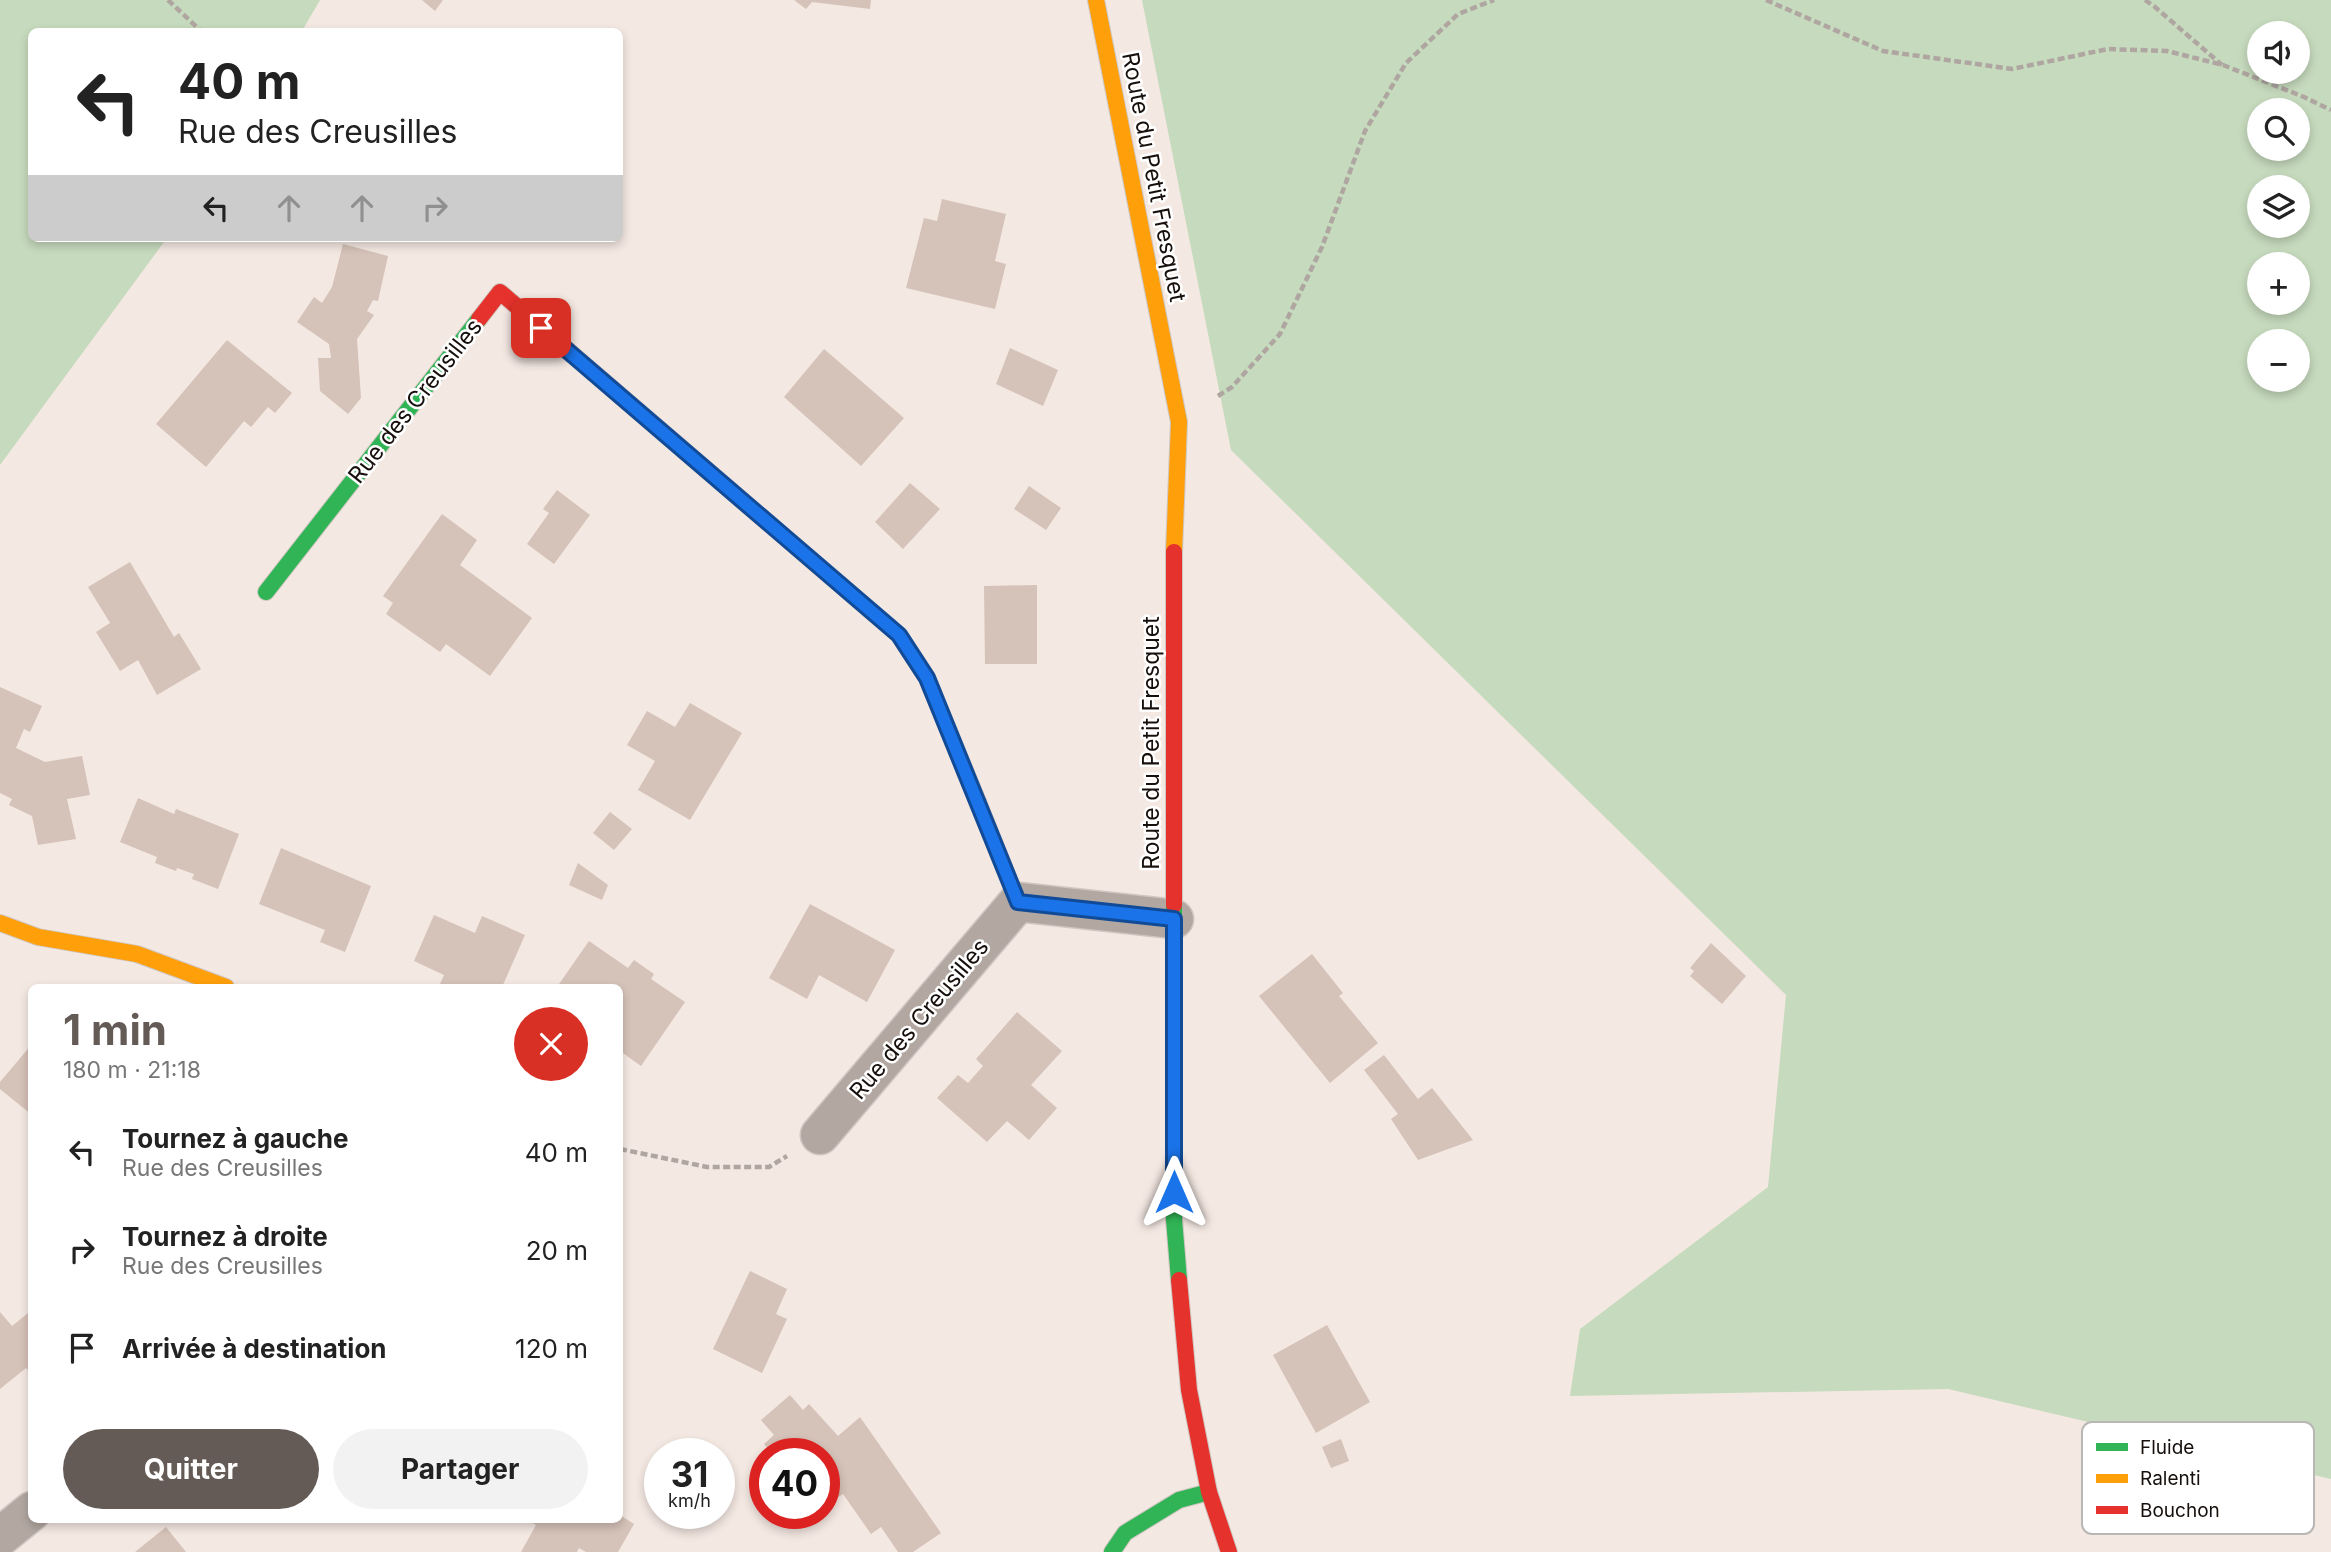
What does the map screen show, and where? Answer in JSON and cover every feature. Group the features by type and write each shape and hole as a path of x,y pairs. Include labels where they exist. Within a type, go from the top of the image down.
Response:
{"street":[{"name":"Route du Petit Fresquet","path":"1096,0 1179,422 1174,517 1174,1219 1189,1390 1209,1492 1229,1552"},
{"name":"Rue des Creusilles","path":"266,592 499,292 899,635 927,678 1018,902 820,1135"},
{"path":"1018,902 1174,919"},
{"path":"0,923 38,937 137,954 218,984"},
{"path":"1112,1552 1125,1533 1179,1500 1209,1492"},
{"path":"0,1537 28,1514"}],"path":[{"path":"168,0 198,28"},
{"path":"1179,422 1232,387 1280,334 1322,247 1365,131 1406,63 1458,14 1494,0"},
{"path":"1766,0 1883,51 2012,69 2108,50 2168,51 2223,65 2331,110"},
{"path":"2144,0 2223,65"},
{"path":"623,1150 707,1167 769,1167 820,1135"}],"green space":[{"path":"0,0 320,0 304,28 28,28 28,242 164,242 0,465"},
{"path":"1142,0 2331,0 2331,1479 2314,1475 2314,1422 2088,1422 1948,1389 1570,1396 1580,1329 1768,1187 1786,995 1231,450"}],"building":[{"path":"422,0 443,0 435,11"},
{"path":"794,0 871,0 870,9 812,2 806,9"},
{"path":"942,199 1006,214 995,261 1006,264 995,309 906,288 924,218 937,221"},
{"path":"343,244 388,256 378,301 373,300 367,311 374,315 357,339 361,398 348,414 320,391 318,358 331,358 329,344 297,322 314,297 322,303 332,287"},
{"path":"227,340 292,393 275,413 268,407 251,427 244,421 206,467 156,424"},
{"path":"1010,348 1058,370 1043,406 996,384"},
{"path":"824,349 904,418 861,466 784,397"},
{"path":"910,483 940,509 903,549 875,522"},
{"path":"1029,486 1061,508 1046,530 1014,509"},
{"path":"557,490 590,515 554,564 527,544 549,513 543,509"},
{"path":"442,514 477,540 460,565 532,618 490,676 446,644 440,652 386,614 393,603 383,596"},
{"path":"130,562 174,637 179,633 201,669 157,695 138,660 120,671 96,632 110,623 88,587"},
{"path":"1037,585 1037,664 985,664 984,586"},
{"path":"0,687 42,706 30,732 24,729 16,748 45,762 82,756 90,795 67,799 76,839 38,845 32,816 9,805 12,799 0,793"},
{"path":"690,703 742,733 690,820 638,790 655,761 627,745 647,711 675,727"},
{"path":"138,798 174,814 176,809 239,834 218,889 192,879 194,874 155,863 157,857 120,842"},
{"path":"610,812 632,829 614,850 593,833"},
{"path":"281,848 371,886 345,952 320,942 325,930 259,904"},
{"path":"578,863 608,885 602,900 569,885"},
{"path":"810,904 895,950 867,1002 819,975 807,999 769,978"},
{"path":"434,915 475,933 482,916 525,935 503,984 440,984 444,975 414,961"},
{"path":"589,941 628,968 634,960 654,974 651,979 685,1002 641,1066 623,1053 623,984 559,984"},
{"path":"1711,943 1746,976 1722,1004 1690,976 1694,971 1690,968"},
{"path":"1312,954 1343,993 1339,996 1378,1043 1330,1083 1259,996"},
{"path":"1017,1012 1062,1051 1031,1085 1057,1108 1029,1140 1007,1121 987,1142 937,1098 958,1075 968,1083 983,1066 976,1059"},
{"path":"28,1049 28,1112 0,1089 0,1082"},
{"path":"1384,1055 1418,1099 1432,1088 1473,1140 1418,1160 1391,1119 1398,1114 1364,1070"},
{"path":"750,1271 787,1289 776,1314 787,1319 762,1373 713,1349"},
{"path":"0,1312 12,1326 28,1313 28,1370 26,1368 0,1389"},
{"path":"1327,1325 1370,1402 1316,1433 1273,1355"},
{"path":"790,1395 803,1410 809,1404 838,1436 860,1417 941,1533 913,1552 898,1552 881,1527 871,1534 843,1494 840,1496 840,1438 771,1438 774,1435 761,1420"},
{"path":"1341,1439 1349,1461 1331,1468 1322,1447"},
{"path":"623,1517 634,1524 618,1552 586,1552 579,1548 577,1552 521,1552 536,1525 532,1523 623,1523"},
{"path":"166,1527 186,1552 135,1552"}],"traffic: fast":[{"path":"266,592 479,319"},
{"path":"1174,905 1174,1219 1179,1280"},
{"path":"1112,1552 1125,1533 1179,1500 1209,1492"}],"traffic: slow":[{"path":"1096,0 1179,422 1174,552"},
{"path":"772,526 899,635 927,678 978,802"},
{"path":"0,923 38,937 137,954 218,984"}],"traffic: jam":[{"path":"479,319 500,292 772,526"},
{"path":"1174,552 1174,905"},
{"path":"978,802 1018,902"},
{"path":"1179,1280 1189,1390 1209,1492 1229,1552"}],"route":[{"path":"541,328 899,635 927,678 1018,902 1174,919 1174,1192"}]}
